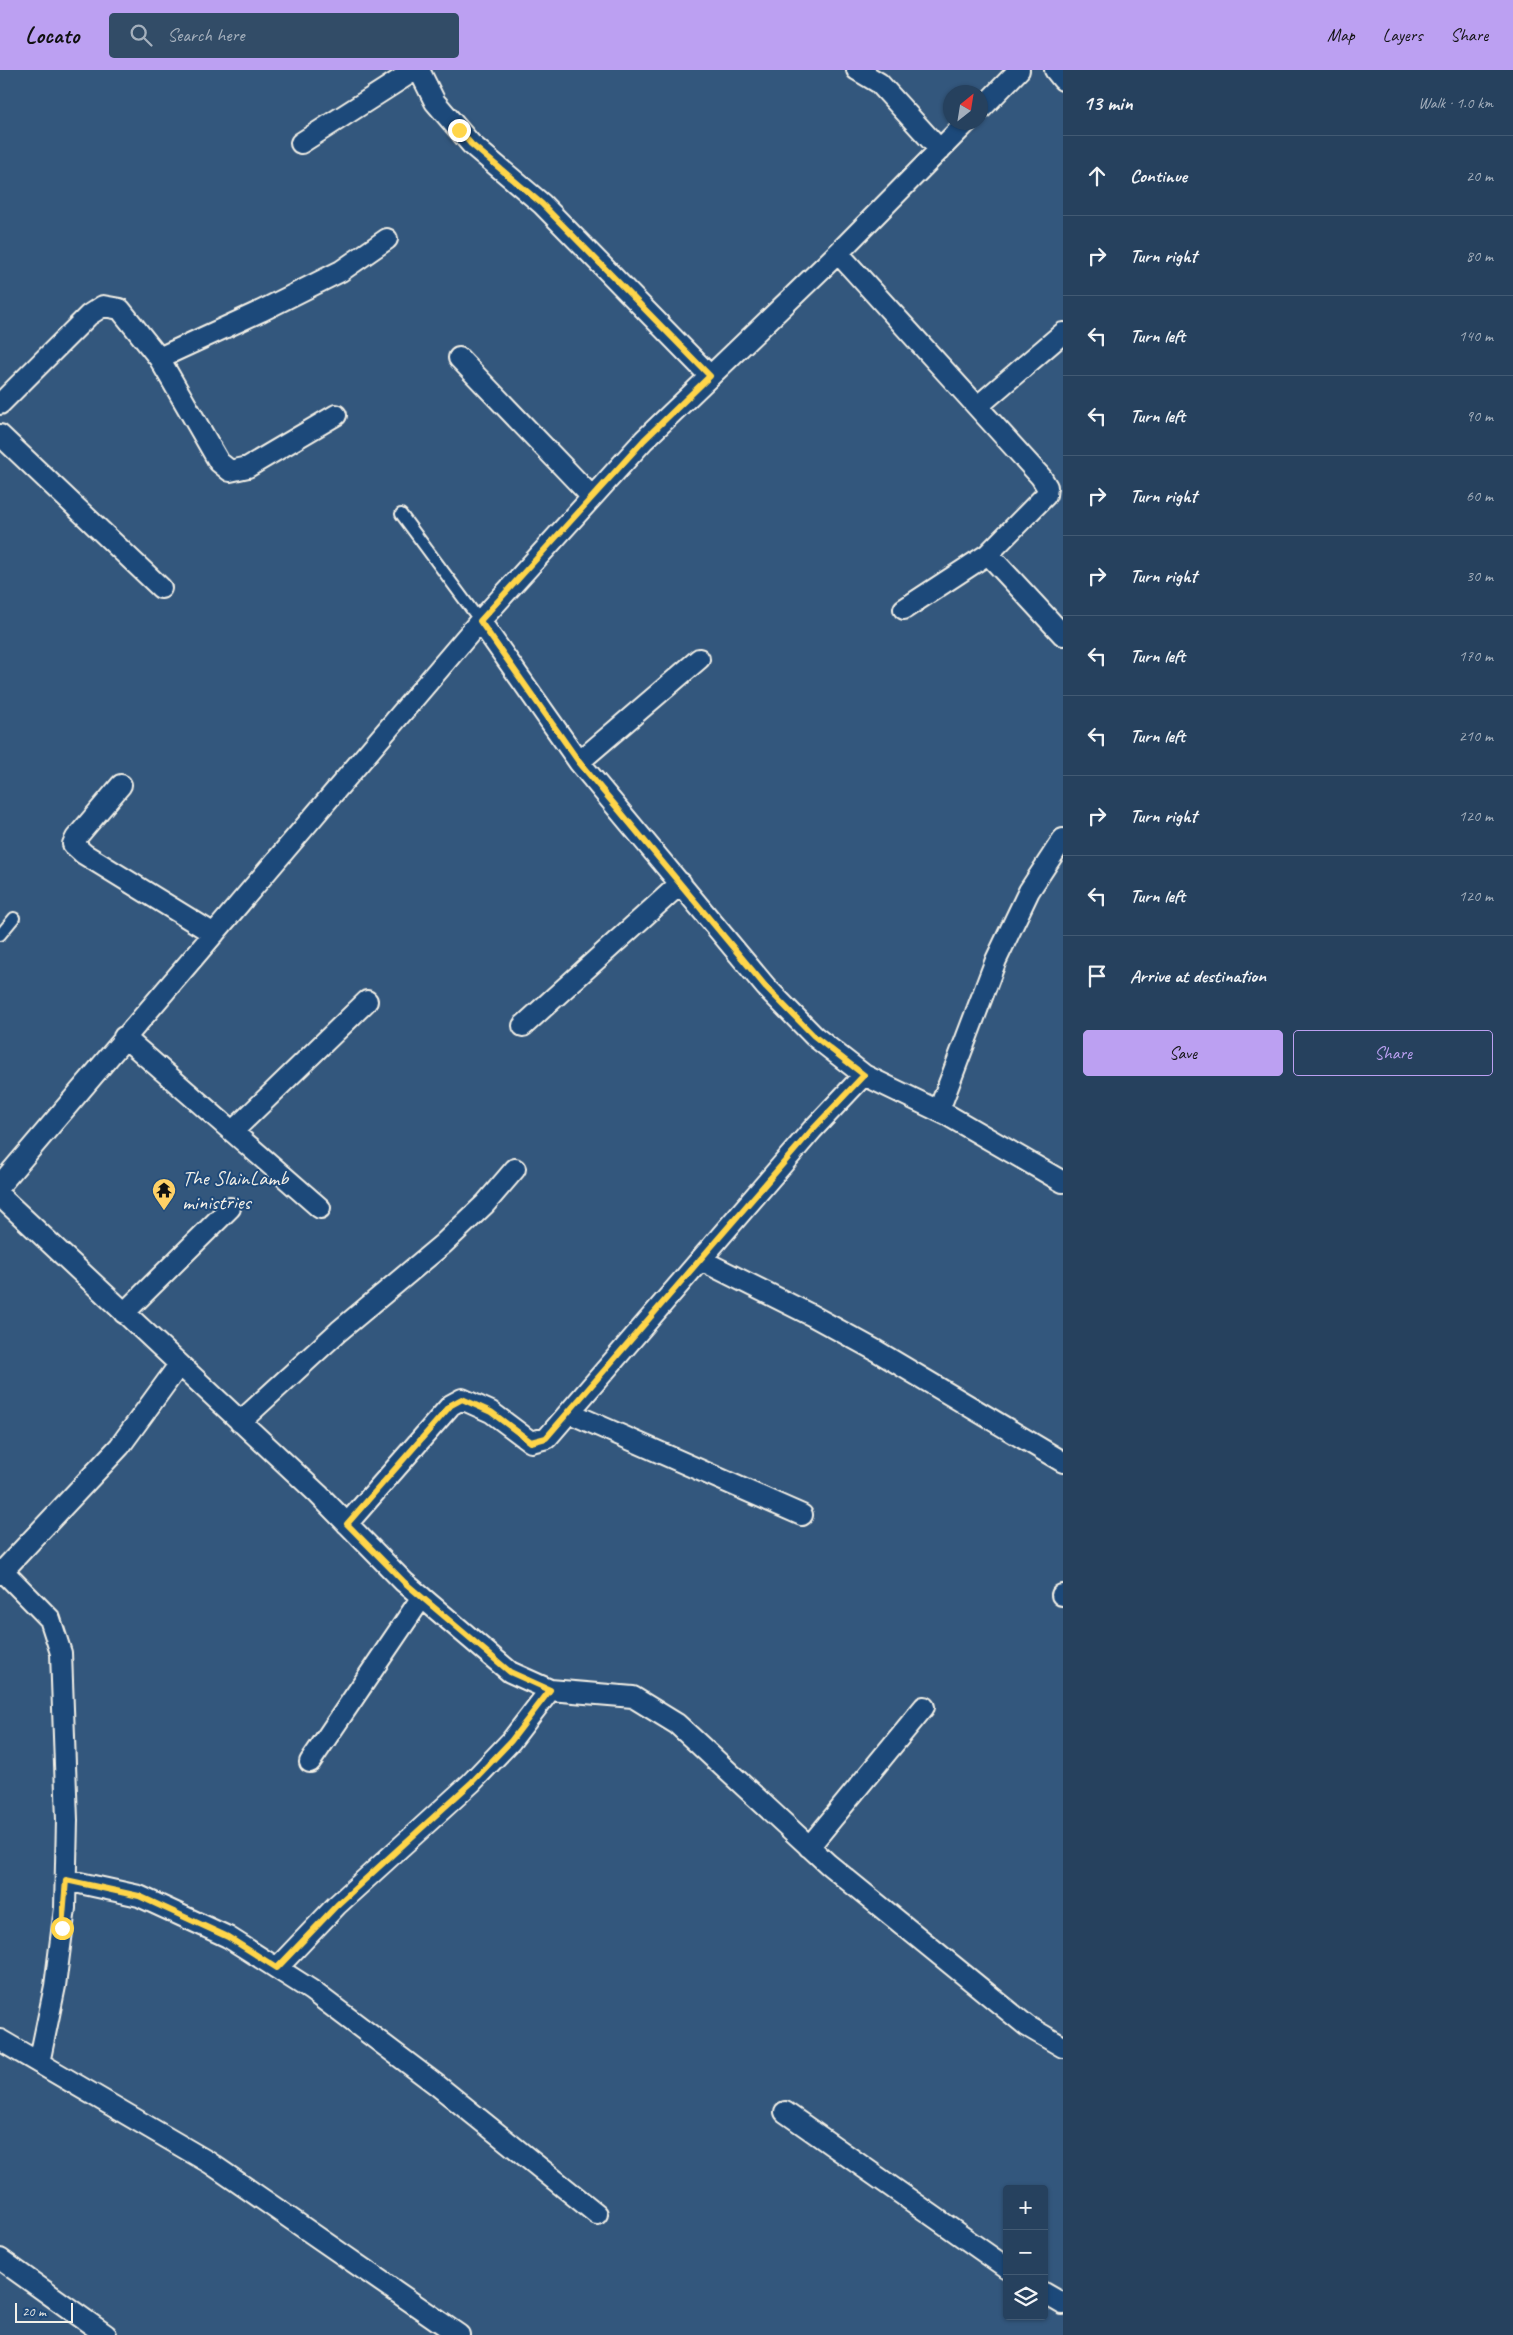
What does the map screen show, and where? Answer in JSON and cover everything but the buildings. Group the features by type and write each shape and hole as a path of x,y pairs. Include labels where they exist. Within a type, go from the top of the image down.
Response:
{"street":[{"path":"301,143 417,70 435,102 471,144 542,204 710,376"},
{"path":"857,70 879,83 940,150"},
{"path":"988,101 1019,70"},
{"path":"1055,70 1063,80"},
{"path":"0,1185 480,621 592,497 644,440 838,253 959,130"},
{"path":"159,358 261,311 341,271 387,239"},
{"path":"838,253 1042,477 1047,491 988,554 904,609"},
{"path":"0,404 89,314 103,306 120,309 159,358 219,462 230,471 248,467 336,415"},
{"path":"978,406 1063,333"},
{"path":"459,358 592,497"},
{"path":"0,435 161,588"},
{"path":"988,554 1063,636"},
{"path":"480,621 579,762 766,987 814,1036 864,1075 939,1110 1063,1182"},
{"path":"579,762 699,659"},
{"path":"121,785 73,844 84,854 214,934"},
{"path":"939,1110 996,960 1029,891 1063,839"},
{"path":"522,1026 681,883"},
{"path":"233,1132 367,1001"},
{"path":"124,1037 320,1208"},
{"path":"347,1524 451,1405 462,1399 491,1412 531,1442 546,1438 570,1413 812,1130 864,1075"},
{"path":"240,1422 339,1331 443,1244 485,1204 514,1169"},
{"path":"0,1196 347,1524 404,1582 510,1672 550,1690 634,1697 678,1724 809,1847 1027,2026 1063,2047"},
{"path":"124,1313 230,1208"},
{"path":"700,1260 811,1315 875,1350 1063,1462"},
{"path":"38,2063 55,1986 65,1908 67,1820 61,1653 50,1619 2,1573 120,1446 180,1365"},
{"path":"570,1413 802,1515"},
{"path":"310,1762 422,1597"},
{"path":"277,1968 337,1905 471,1783 511,1741 550,1690"},
{"path":"809,1847 924,1707"},
{"path":"66,1880 139,1896 228,1937 312,1990 437,2085 597,2214"},
{"path":"0,2040 210,2163 459,2335"},
{"path":"785,2112 1003,2265"},
{"path":"0,2259 106,2335"},
{"path":"1048,2295 1063,2304"}],"lane":[{"path":"401,514 480,621"},
{"path":"0,935 14,918"}],"place":[{"name":"The SlainLamb ministries","path":"164,1211"}],"route":[{"path":"62,1928 66,1880 139,1896 228,1937 277,1968 337,1905 471,1783 511,1741 550,1690 510,1672 404,1582 347,1524 451,1405 462,1399 491,1412 531,1442 546,1438 570,1413 812,1130 864,1075 814,1036 766,987 579,762 480,621 644,440 710,376 542,204 471,144 459,130"}]}
